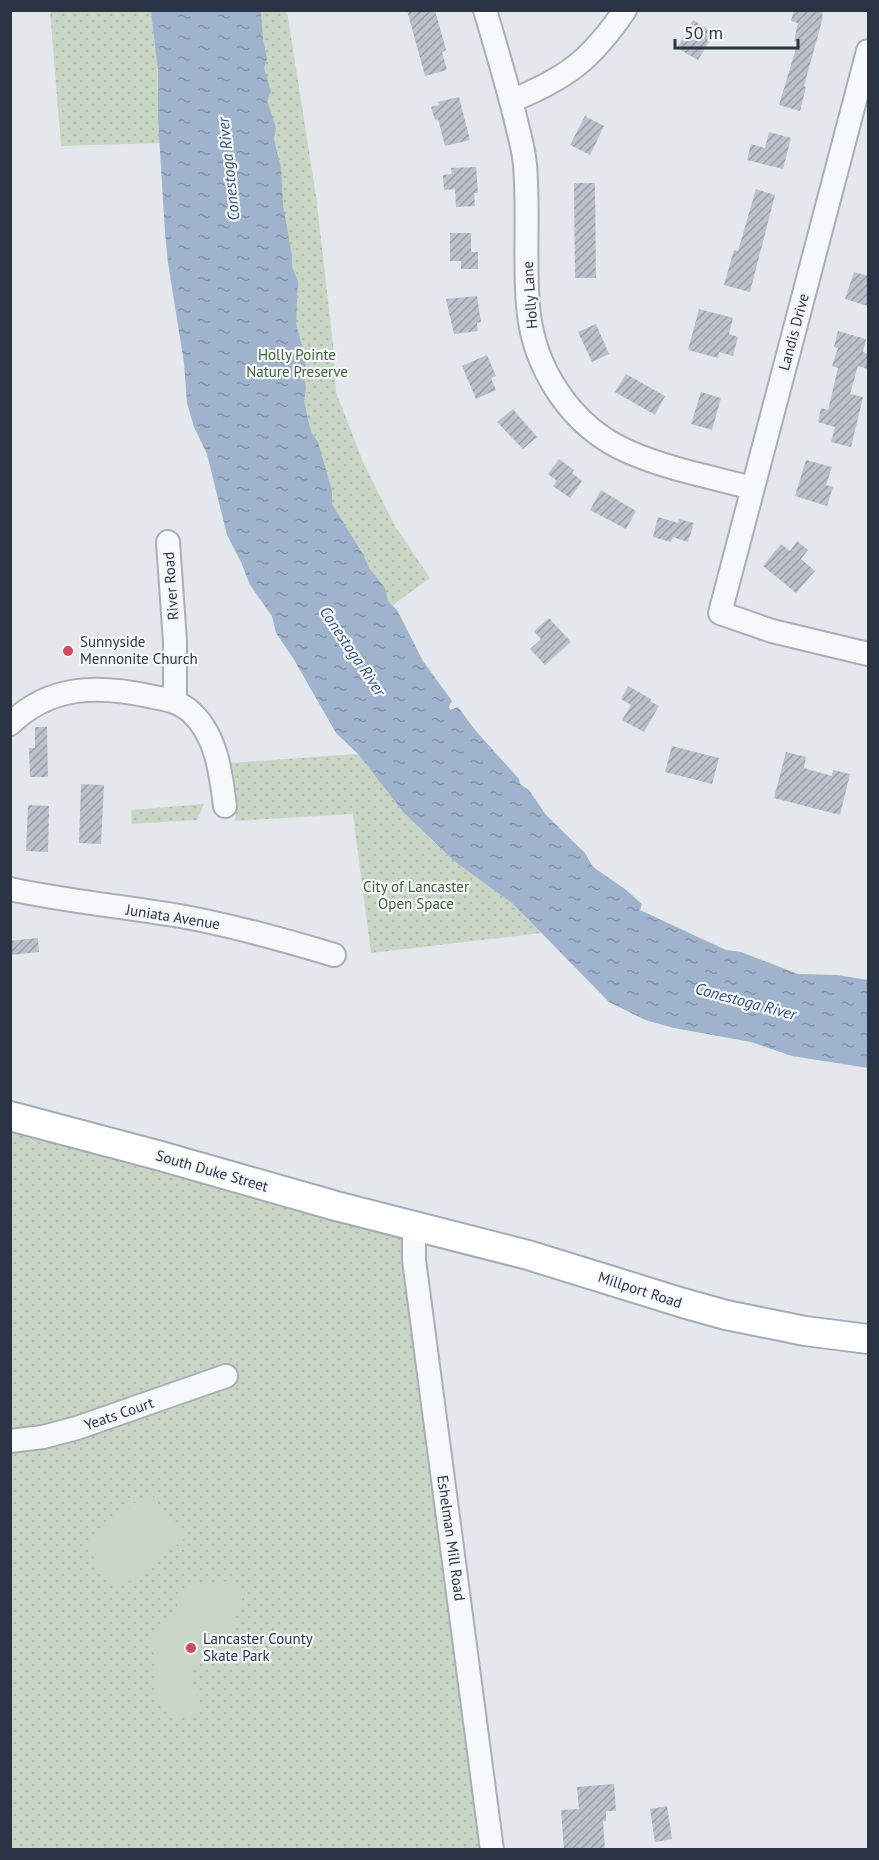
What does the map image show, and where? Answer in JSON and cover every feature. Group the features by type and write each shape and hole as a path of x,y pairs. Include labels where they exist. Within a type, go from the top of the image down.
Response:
{"main road":[{"name":"South Duke Street","path":"10,1116 414,1226"},
{"name":"Millport Road","path":"414,1226 528,1255 683,1304 726,1315 805,1331 868,1339"}],"street":[{"name":"Holly Lane","path":"485,10 512,101 525,162 528,306 532,334 540,360 551,383 584,422 604,439 628,452 659,463 752,488"},
{"path":"512,101 570,73 590,57 626,10"},
{"name":"Landis Drive","path":"868,51 720,613 772,631 868,654"},
{"name":"River Road","path":"168,542 175,652 175,702"},
{"path":"10,724 43,701 62,693 79,690 97,689 135,693 175,702 192,713 211,740 221,774 225,806"},
{"name":"Juniata Avenue","path":"10,889 52,899 174,915 334,955"},
{"name":"Eshelman Mill Road","path":"414,1226 414,1260 492,1850"},
{"name":"Yeats Court","path":"10,1441 43,1437 77,1428 226,1376"}],"green space":[{"path":"50,11 151,11 157,60 160,143 61,146"},
{"name":"Holly Pointe Nature Preserve","path":"221,11 287,11 316,196 333,344 336,392 363,462 395,526 430,578 371,621 337,568"},
{"name":"City of Lancaster Open Space","path":"358,754 404,813 426,835 454,861 513,904 541,933 371,953 353,814 235,821 236,792 231,763"},
{"path":"204,804 197,820 132,824 131,810"},
{"path":"10,1127 403,1234 483,1849 11,1849"},
{"path":"149,1492 185,1538 118,1590 83,1544"},
{"name":"Lancaster County Skate Park","path":"228,1581 240,1587 243,1597 234,1620 237,1642 230,1650 217,1652 208,1661 198,1663 193,1670 191,1680 198,1700 194,1714 187,1717 169,1714 161,1707 155,1691 158,1665 150,1648 151,1638 173,1618 177,1612 177,1604 187,1587 195,1584 214,1586"}],"water":[{"name":"Conestoga River","path":"151,11 261,11 267,58 264,68 271,92 267,100 276,128 274,139 281,168 283,205 292,267 298,281 296,324 305,356 304,401 311,432 318,442 332,491 332,504 369,568 385,588 388,601 397,610 423,661 452,701 449,706 450,710 458,707 475,730 519,779 520,784 529,790 546,815 585,853 593,867 642,904 640,910 726,950 741,952 798,974 837,975 868,980 868,1068 792,1056 751,1042 674,1028 645,1020 609,1002 513,904 454,861 404,813 358,754 336,733 276,633 272,616 250,585 227,535 207,454 194,427 187,403 184,363 165,233 158,119 158,71"}],"building":[{"path":"407,10 435,10 446,50 442,52 447,70 425,76"},
{"path":"794,10 823,10 800,111 779,105 798,42 794,41 798,23 791,21"},
{"path":"693,20 714,33 698,60 677,48"},
{"path":"459,97 470,140 445,146 438,119 435,120 431,107 439,105 438,102"},
{"path":"585,116 604,126 590,155 570,145"},
{"path":"769,132 791,138 783,169 747,160 751,144 765,148"},
{"path":"476,167 478,193 474,193 475,206 456,207 455,189 444,190 443,175 452,174 451,168"},
{"path":"574,183 595,183 596,278 575,278"},
{"path":"756,189 775,195 750,292 724,285 734,250 738,251"},
{"path":"450,233 471,233 471,252 478,252 478,269 461,269 461,261 450,261"},
{"path":"854,272 868,276 868,306 845,299"},
{"path":"477,296 481,322 477,323 478,331 454,334 446,299"},
{"path":"699,309 733,318 729,334 738,337 733,356 719,352 718,358 688,350"},
{"path":"596,324 609,354 592,362 578,332"},
{"path":"838,331 866,339 863,352 868,354 868,369 858,366 850,394 863,397 851,447 831,442 835,427 818,422 821,408 828,410 838,368 832,366 838,348 834,347"},
{"path":"487,355 496,376 491,378 496,390 476,399 462,366"},
{"path":"626,374 665,396 655,415 615,392"},
{"path":"701,392 721,398 712,430 691,424"},
{"path":"513,409 537,437 523,449 497,422"},
{"path":"559,459 574,470 572,473 582,481 570,498 553,486 557,481 548,474"},
{"path":"806,460 832,467 826,485 833,487 827,506 795,496"},
{"path":"601,490 636,511 626,529 590,510"},
{"path":"658,517 678,523 679,519 694,523 688,542 673,537 671,542 653,537"},
{"path":"797,541 808,550 801,559 815,571 796,593 763,566 781,544 790,551"},
{"path":"549,618 571,642 545,665 530,649 541,639 534,631"},
{"path":"628,686 659,706 644,732 622,720 631,705 621,699"},
{"path":"35,727 47,727 48,777 30,777 29,748 35,748"},
{"path":"672,746 719,758 712,784 665,772"},
{"path":"786,752 806,757 804,768 832,776 833,770 850,774 840,815 774,798"},
{"path":"81,784 104,785 101,844 79,843"},
{"path":"28,805 49,806 48,852 26,851"},
{"path":"38,938 39,952 10,955 10,941"},
{"path":"614,1784 616,1811 606,1811 606,1821 603,1821 605,1850 564,1850 561,1810 579,1809 577,1787"},
{"path":"667,1806 672,1839 655,1842 650,1809"}],"place":[{"name":"Sunnyside Mennonite Church","path":"68,651"},
{"name":"Lancaster County Skate Park","path":"191,1648"}]}
